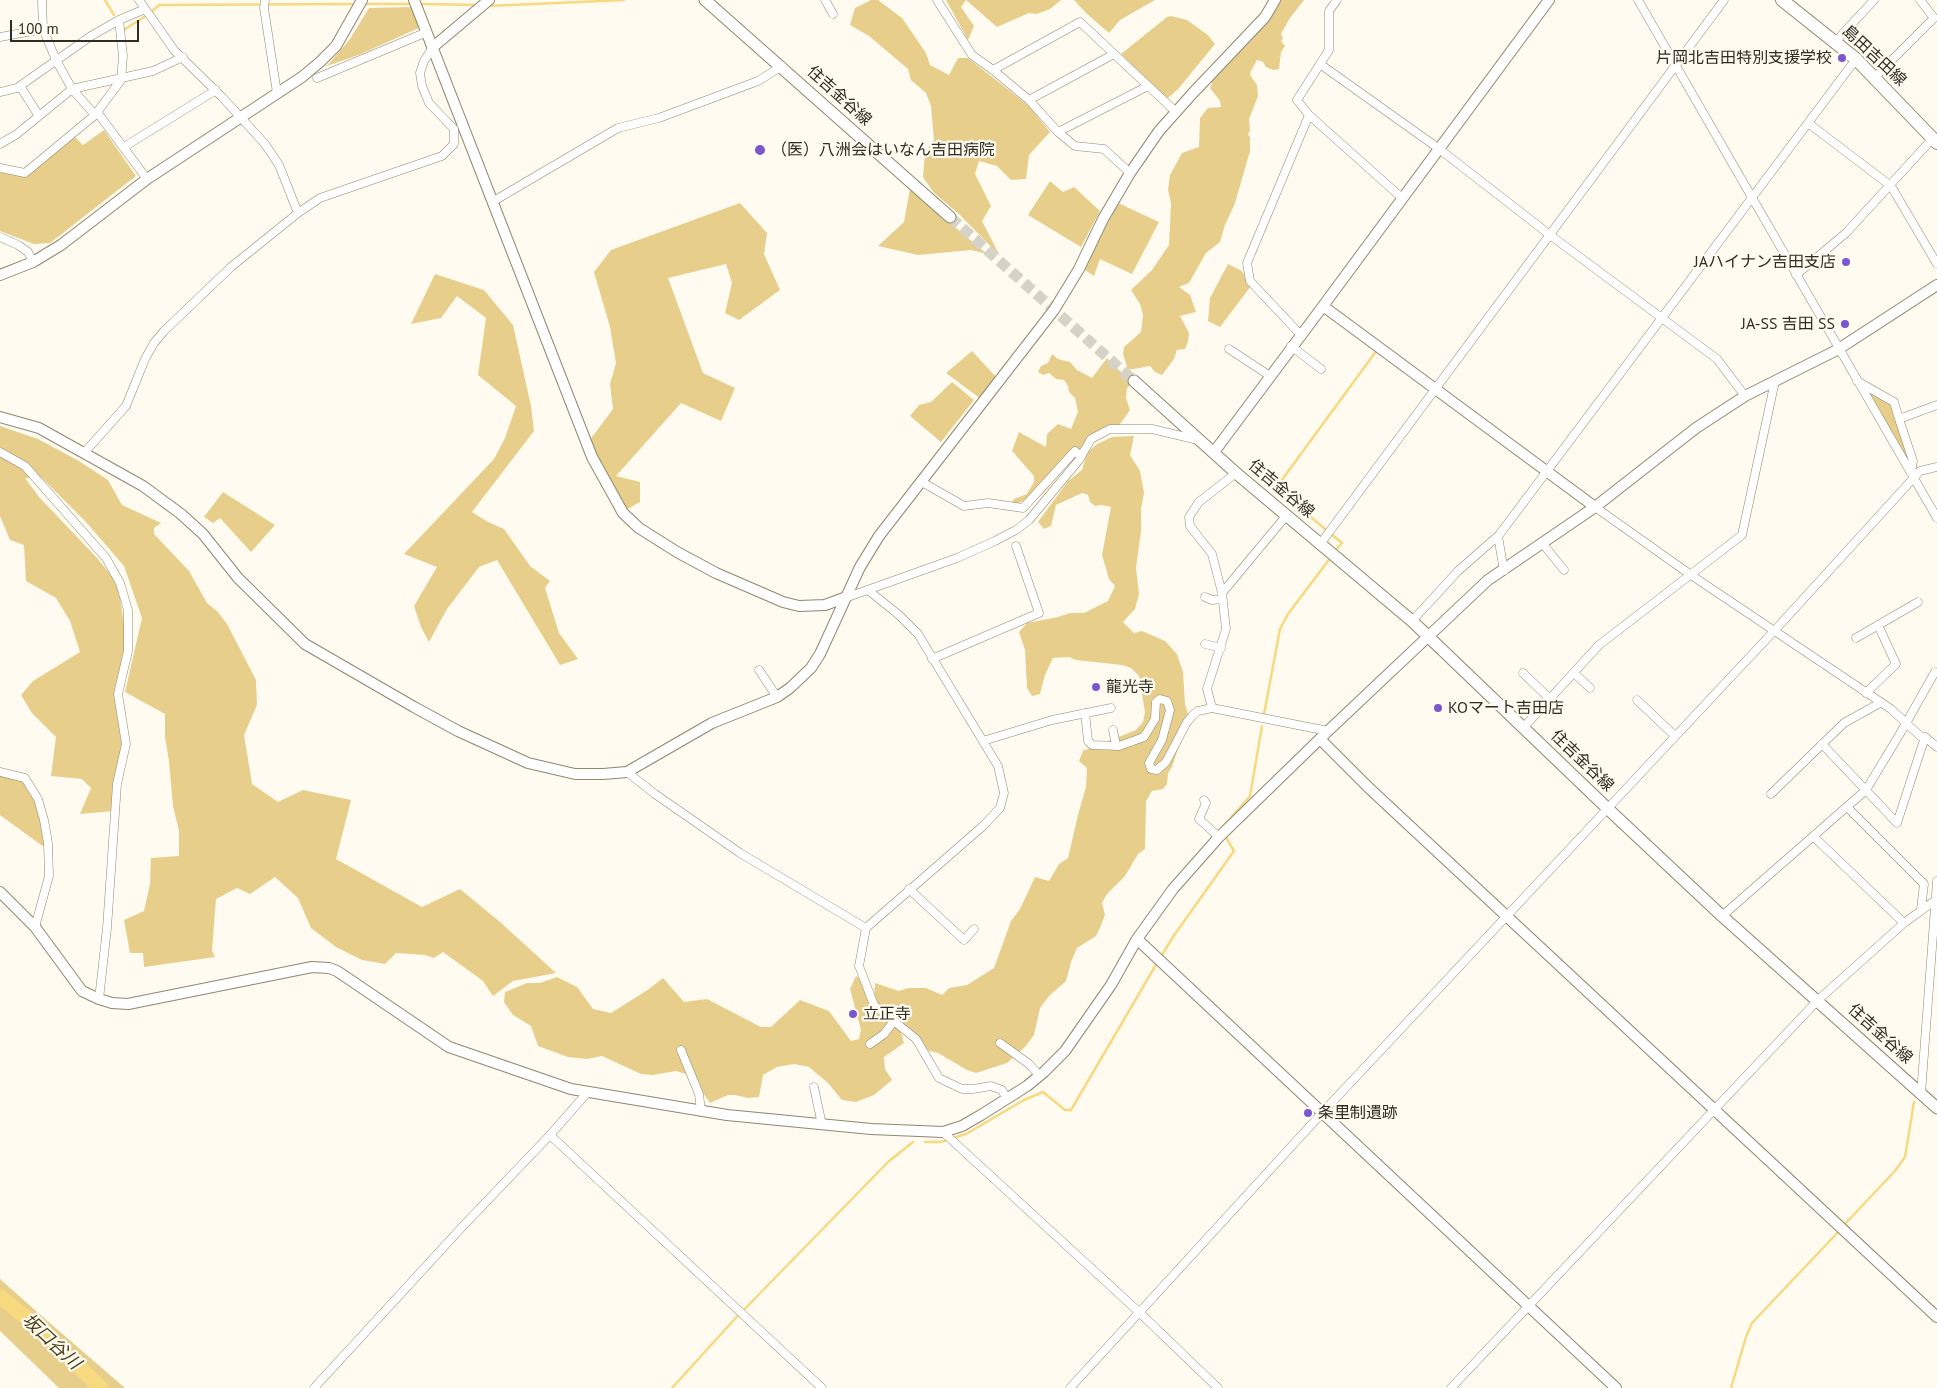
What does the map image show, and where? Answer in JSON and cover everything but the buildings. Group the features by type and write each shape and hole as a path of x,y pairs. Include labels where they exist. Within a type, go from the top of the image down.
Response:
{"main road":[{"name":"住吉金谷線","path":"705,0 782,66 950,217"},
{"name":"島田吉田線","path":"1782,0 1836,42 1875,76 1935,141"},
{"name":"住吉金谷線","path":"1134,381 1286,516 1323,540 1334,554 1430,637 1606,808 1722,916 1937,1108"}],"street":[{"path":"42,0 42,29 72,89 96,113 147,179"},
{"path":"139,0 174,50 216,90 264,144 279,165 298,213"},
{"path":"84,453 126,406 145,359 154,343 164,331 231,267 298,213 320,198 442,156 454,144 454,130 429,103 422,86 420,73 424,61 433,47 488,0"},
{"path":"825,0 833,14"},
{"path":"937,0 972,55 1029,100 1058,132 1075,146 1104,149 1130,173"},
{"path":"0,417 39,428 143,486 181,514 203,534 238,578 305,644 414,707 458,731 528,763 575,774 628,772 712,723 777,697 790,688 811,668 820,654 844,598 879,536 1054,310 1079,269 1103,219 1130,173 1160,131 1265,17 1275,0"},
{"path":"1337,0 1329,11 1329,50 1296,100 1309,115 1402,198"},
{"path":"1214,452 1300,334 1324,306 1548,0"},
{"path":"1638,0 1937,518"},
{"path":"1323,540 1724,0"},
{"path":"1836,42 1874,0"},
{"path":"1875,76 1934,18 1920,0"},
{"path":"415,3 592,457 623,514 639,528 677,552 716,573 783,602 799,606 825,605 957,558 1016,530 1030,520 1081,456 1091,439 1110,429 1152,428 1202,442"},
{"path":"265,4 277,93"},
{"path":"0,275 33,262 61,245 147,179 308,72 336,46 360,4"},
{"path":"0,92 20,86 91,36 147,12"},
{"path":"993,70 1080,22 1176,112"},
{"path":"0,168 25,173 96,113 121,80 123,56 119,24"},
{"path":"0,37 42,29"},
{"path":"317,78 427,32"},
{"path":"1029,100 1114,54"},
{"path":"0,144 17,134 72,89 121,80 153,71 183,58"},
{"path":"1412,621 1458,571 1498,536 1856,59"},
{"path":"1320,64 1438,148 1550,235 1718,359 1744,396"},
{"path":"492,202 618,128 659,118 758,82 782,66"},
{"path":"20,86 39,116"},
{"path":"1058,132 1148,86"},
{"path":"124,147 216,90"},
{"path":"1300,334 1250,280 1247,272 1247,263 1309,115"},
{"path":"1808,123 1891,186 1937,264"},
{"path":"1796,275 1846,233 1935,141"},
{"path":"0,237 28,252 33,262"},
{"path":"0,892 35,927 82,990 99,1000 128,1004 312,967 329,968 345,976 448,1047 555,1084 587,1093 701,1111 822,1125 944,1133 962,1126 1007,1099 1040,1076 1065,1051 1111,985 1137,939 1173,889 1222,835 1328,731 1430,637 1488,580 1504,571 1595,507 1696,428 1744,396 1839,348 1937,285"},
{"path":"1324,306 1546,472 1691,575 1775,630 1880,704 1891,709 1920,736 1925,737 1937,747"},
{"path":"1291,346 1321,369"},
{"path":"1229,349 1270,376"},
{"path":"1524,727 1599,645 1742,535 1775,381"},
{"path":"1857,381 1894,402 1913,461 1912,475"},
{"path":"1900,419 1937,405"},
{"path":"922,482 964,506 988,503 1023,508 1075,451 1081,456"},
{"path":"0,452 25,466 106,558 120,583 128,610 128,651 118,694 126,744 117,784 107,928 99,1000"},
{"path":"1070,1388 1322,1113 1775,630 1912,475 1937,467"},
{"path":"1212,708 1207,689 1222,648 1226,629 1222,596 1212,554 1190,526 1189,517 1199,502 1236,473"},
{"path":"1205,597 1212,600 1222,596 1286,516"},
{"path":"1498,536 1504,571"},
{"path":"1543,544 1564,570"},
{"path":"932,659 1039,613 1016,546"},
{"path":"868,590 899,615 918,634 998,766 1004,793 1000,808 983,826 866,928 859,966 874,1005 916,1039 939,1078 962,1089 972,1090 991,1086 1002,1090 1007,1099"},
{"path":"1856,638 1918,602"},
{"path":"1866,693 1896,664 1878,625"},
{"path":"1205,644 1222,648"},
{"path":"759,670 777,697"},
{"path":"1722,916 1866,790 1935,672"},
{"path":"1523,673 1550,699"},
{"path":"1574,673 1590,688"},
{"path":"1085,713 1088,741 1092,745 1116,746 1144,737 1155,719 1156,702 1160,699 1167,701 1170,710 1162,740 1149,764 1151,769 1157,770 1166,762 1187,722 1198,711 1212,708 1328,731"},
{"path":"1637,700 1675,736"},
{"path":"1771,794 1844,723 1880,704"},
{"path":"983,741 1052,720 1111,708"},
{"path":"1113,730 1116,746"},
{"path":"1822,744 1897,824 1925,737"},
{"path":"1320,739 1369,788 1937,1317"},
{"path":"0,772 25,778 38,799 44,820 48,843 49,876 35,927"},
{"path":"628,772 655,794 740,853 866,928"},
{"path":"1204,800 1206,803 1199,820 1222,835"},
{"path":"1847,807 1924,884 1921,909"},
{"path":"1814,837 1904,923"},
{"path":"1921,1094 1937,881"},
{"path":"909,889 964,940 974,929"},
{"path":"1450,1388 1818,1000 1904,923 1936,899"},
{"path":"1137,939 1616,1388"},
{"path":"870,1044 884,1034 894,1021"},
{"path":"1000,1043 1029,1064 1040,1076"},
{"path":"681,1050 699,1094 701,1111"},
{"path":"814,1087 822,1125"},
{"path":"314,1388 587,1093"},
{"path":"944,1133 1140,1313 1218,1388"},
{"path":"550,1135 822,1388"}],"shaded area":[{"path":"871,0 878,0 902,18 926,53 930,65 949,75 958,58 968,58 1029,106 1050,132 1029,155 1026,179 1011,180 997,166 979,161 975,174 991,206 982,221 1000,256 959,214 934,193 923,177 925,153 934,140 931,106 926,93 911,80 908,69 869,36 850,25 855,8"},
{"path":"946,0 966,0 961,7 974,26 968,40"},
{"path":"966,0 1061,0 1050,9 1037,14 1029,13 997,27"},
{"path":"1074,0 1155,0 1120,20 1109,33"},
{"path":"1275,0 1304,0 1290,18 1281,34 1283,38 1281,41 1285,46 1281,52 1279,69 1273,70 1257,60 1251,71 1250,75 1257,85 1258,96 1249,119 1250,151 1235,203 1220,242 1206,253 1189,283 1179,287 1190,295 1196,312 1180,316 1189,333 1188,342 1185,349 1177,350 1174,359 1162,375 1155,372 1150,366 1128,370 1123,354 1124,347 1141,332 1143,315 1140,304 1131,290 1152,270 1169,245 1171,203 1168,190 1170,175 1182,153 1199,147 1200,118 1208,108 1221,107 1220,101 1210,88 1212,84 1210,78"},
{"path":"413,7 421,27 361,54 327,66 350,39 369,8"},
{"path":"1171,16 1187,20 1208,35 1215,44 1179,88 1167,99 1121,54 1167,17"},
{"path":"104,130 136,176 50,243 34,244 0,231 0,172 22,175 74,136 83,145"},
{"path":"1050,181 1063,192 1074,187 1100,211 1081,247 1028,215"},
{"path":"910,189 987,254 971,250 918,255 878,246 904,222"},
{"path":"1114,201 1159,222 1132,274 1100,259 1094,276 1082,268"},
{"path":"740,203 767,233 764,254 780,290 739,320 725,313 732,283 726,264 668,278 703,373 735,388 721,421 681,403 616,476 640,482 640,502 626,510 589,441 613,409 610,384 616,363 610,327 594,272 611,250"},
{"path":"1228,264 1242,271 1251,286 1220,327 1208,321 1210,298"},
{"path":"435,274 484,290 513,325 531,406 534,431 472,512 504,529 530,566 550,581 545,588 559,633 578,659 560,665 497,560 479,567 447,609 429,642 421,627 414,606 437,567 404,554 494,459 505,438 516,406 478,375 486,318 457,296 441,318 411,324"},
{"path":"972,351 997,378 981,399 946,373"},
{"path":"1052,354 1058,359 1070,362 1077,370 1092,378 1107,358 1132,383 1127,388 1126,398 1130,410 1116,430 1081,450 1041,496 1040,491 1026,500 1016,504 1011,503 1014,499 1027,494 1034,482 1034,476 1012,451 1019,432 1046,447 1047,434 1058,424 1071,429 1078,412 1075,398 1069,392 1064,380 1056,379 1049,373 1043,375 1038,372 1041,366 1048,363"},
{"path":"952,382 974,400 941,442 910,416 919,405 931,402"},
{"path":"1865,390 1891,403 1908,454 1909,465"},
{"path":"0,426 38,439 79,461 108,480 122,505 161,523 154,528 154,534 189,571 207,603 218,612 227,624 256,680 257,705 244,735 252,784 278,802 303,790 351,800 336,859 422,907 460,889 500,922 556,973 513,981 493,996 483,981 443,952 434,958 425,955 396,953 385,964 362,960 336,947 311,928 298,898 275,877 250,894 237,888 216,899 212,951 215,957 144,967 143,953 130,953 124,920 144,911 150,884 151,858 179,856 179,831 173,806 165,737 165,714 125,692 142,618 124,566 86,522 42,478 25,478 39,497 98,559 118,584 128,651 118,694 126,744 113,811 80,814 91,788 82,779 51,776 56,737 32,713 21,695 33,681 80,652 70,621 56,598 26,581 24,545 10,540 0,516"},
{"path":"1134,436 1130,455 1140,471 1144,493 1136,568 1139,594 1135,609 1123,622 1134,633 1142,631 1165,641 1177,654 1183,672 1185,704 1188,714 1187,722 1172,767 1168,773 1167,784 1163,789 1152,791 1146,801 1145,849 1138,854 1125,876 1107,894 1102,903 1105,915 1096,936 1077,948 1066,981 1049,996 1040,1008 1034,1035 1025,1047 1007,1063 976,1073 967,1070 938,1053 926,1050 899,1026 904,1043 884,1057 885,1069 892,1080 874,1095 856,1102 842,1100 828,1083 809,1067 794,1064 777,1067 763,1075 759,1097 748,1098 728,1095 710,1103 696,1077 676,1071 653,1075 641,1074 602,1056 587,1059 568,1057 538,1046 531,1026 513,1015 504,1002 505,992 527,983 540,983 557,977 577,987 593,1009 611,1013 663,978 684,1002 707,999 761,1027 771,1027 800,1000 829,1011 851,1041 859,1039 861,1030 850,989 856,976 871,987 874,998 875,983 899,991 908,988 926,988 942,995 949,988 967,985 994,968 1011,921 1020,909 1035,877 1049,881 1059,864 1068,858 1086,787 1087,768 1079,761 1083,751 1136,730 1143,722 1145,712 1139,676 1131,668 1122,665 1076,660 1069,657 1053,658 1045,675 1040,694 1032,696 1027,688 1025,650 1019,632 1027,623 1070,613 1084,613 1108,601 1115,586 1109,579 1102,555 1111,507 1095,506 1090,502 1088,495 1082,493 1056,505 1051,526 1044,529 1038,522 1068,481 1082,470 1087,453 1097,444 1112,437"},
{"path":"223,492 275,525 251,552 220,518 213,523 204,517"},
{"path":"0,771 25,779 35,797 48,848 0,815"},
{"path":"0,1279 125,1388 59,1388 0,1331"}],"waterway":[{"path":"105,0 114,15"},
{"path":"488,6 624,0"},
{"path":"122,31 149,14 159,5 355,4"},
{"path":"363,4 413,4"},
{"path":"418,4 478,5"},
{"path":"1334,552 1342,543 1276,488 1377,350"},
{"path":"1264,714 1280,629 1288,614 1331,557"},
{"path":"1222,828 1250,796 1262,726"},
{"path":"1160,958 1234,851 1224,834"},
{"path":"953,1138 966,1134 1024,1100 1043,1092 1065,1110 1071,1110 1157,963"},
{"path":"1843,1226 1895,1171 1905,1157 1914,1102"},
{"path":"925,1142 948,1140"},
{"path":"672,1388 732,1322 888,1162 913,1142"},
{"path":"1731,1388 1752,1323 1840,1230"},
{"name":"坂口谷川","path":"0,1297 35,1324 101,1388"}],"tunnel":[{"path":"950,217 1134,381"}],"place":[{"name":"片岡北吉田特別支援学校","path":"1842,58"},
{"name":"（医）八洲会はいなん吉田病院","path":"760,150"},
{"name":"JAハイナン吉田支店","path":"1846,262"},
{"name":"JA-SS 吉田 SS","path":"1845,324"},
{"name":"龍光寺","path":"1096,687"},
{"name":"KOマート吉田店","path":"1438,708"},
{"name":"立正寺","path":"853,1014"},
{"name":"条里制遺跡","path":"1308,1113"}]}
